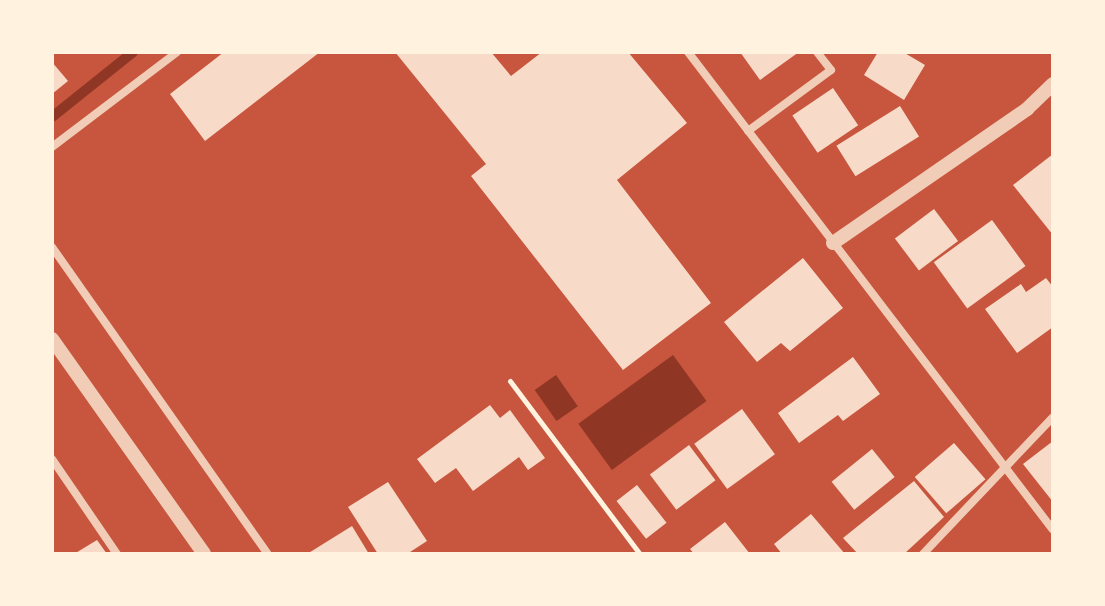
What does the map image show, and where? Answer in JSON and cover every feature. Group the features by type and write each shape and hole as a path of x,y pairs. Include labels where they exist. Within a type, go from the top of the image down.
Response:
{"street":[{"path":"52,147 177,52"},
{"path":"688,52 1053,530"},
{"path":"748,131 831,70 817,52"},
{"path":"833,243 1027,109 1053,84"},
{"path":"52,247 268,554"},
{"path":"52,339 204,554"},
{"path":"923,554 1007,470 1053,417"},
{"path":"52,459 117,554"}],"path":[{"path":"510,381 640,554"}],"shaded area":[{"path":"673,355 707,401 612,470 578,424"},
{"path":"556,375 578,406 556,421 535,390"}],"building":[{"path":"224,52 320,52 205,141 170,94"},
{"path":"395,52 491,52 511,76 542,52 628,52 687,123 617,180 711,303 623,370 471,176 486,164"},
{"path":"740,52 799,52 760,80"},
{"path":"878,52 903,52 925,65 904,100 864,75"},
{"path":"52,62 68,81 52,94"},
{"path":"833,88 858,125 818,153 792,115"},
{"path":"900,106 919,137 855,176 836,146"},
{"path":"1053,154 1053,235 1013,185"},
{"path":"934,209 958,241 919,270 895,238"},
{"path":"992,220 1026,266 967,308 934,262"},
{"path":"803,258 843,308 790,351 781,343 757,362 724,322"},
{"path":"1046,278 1053,287 1053,327 1017,353 985,309 1021,284 1026,292"},
{"path":"853,357 880,394 843,421 838,415 799,443 778,413"},
{"path":"490,405 500,418 510,410 545,458 528,470 519,457 473,491 456,468 435,483 417,459"},
{"path":"742,409 775,454 727,489 694,444"},
{"path":"1053,441 1053,502 1023,464"},
{"path":"954,443 985,479 946,513 915,477"},
{"path":"689,445 715,480 676,510 650,474"},
{"path":"872,449 895,477 854,510 832,482"},
{"path":"914,481 944,517 904,554 858,554 843,538"},
{"path":"388,482 427,541 407,554 378,554 348,507"},
{"path":"637,485 667,523 646,539 617,501"},
{"path":"811,514 845,554 782,554 774,544"},
{"path":"725,522 750,554 694,554 690,549"},
{"path":"352,526 369,554 307,554"},
{"path":"97,540 107,554 74,554"}],"waterway":[{"path":"52,117 133,52"}]}
